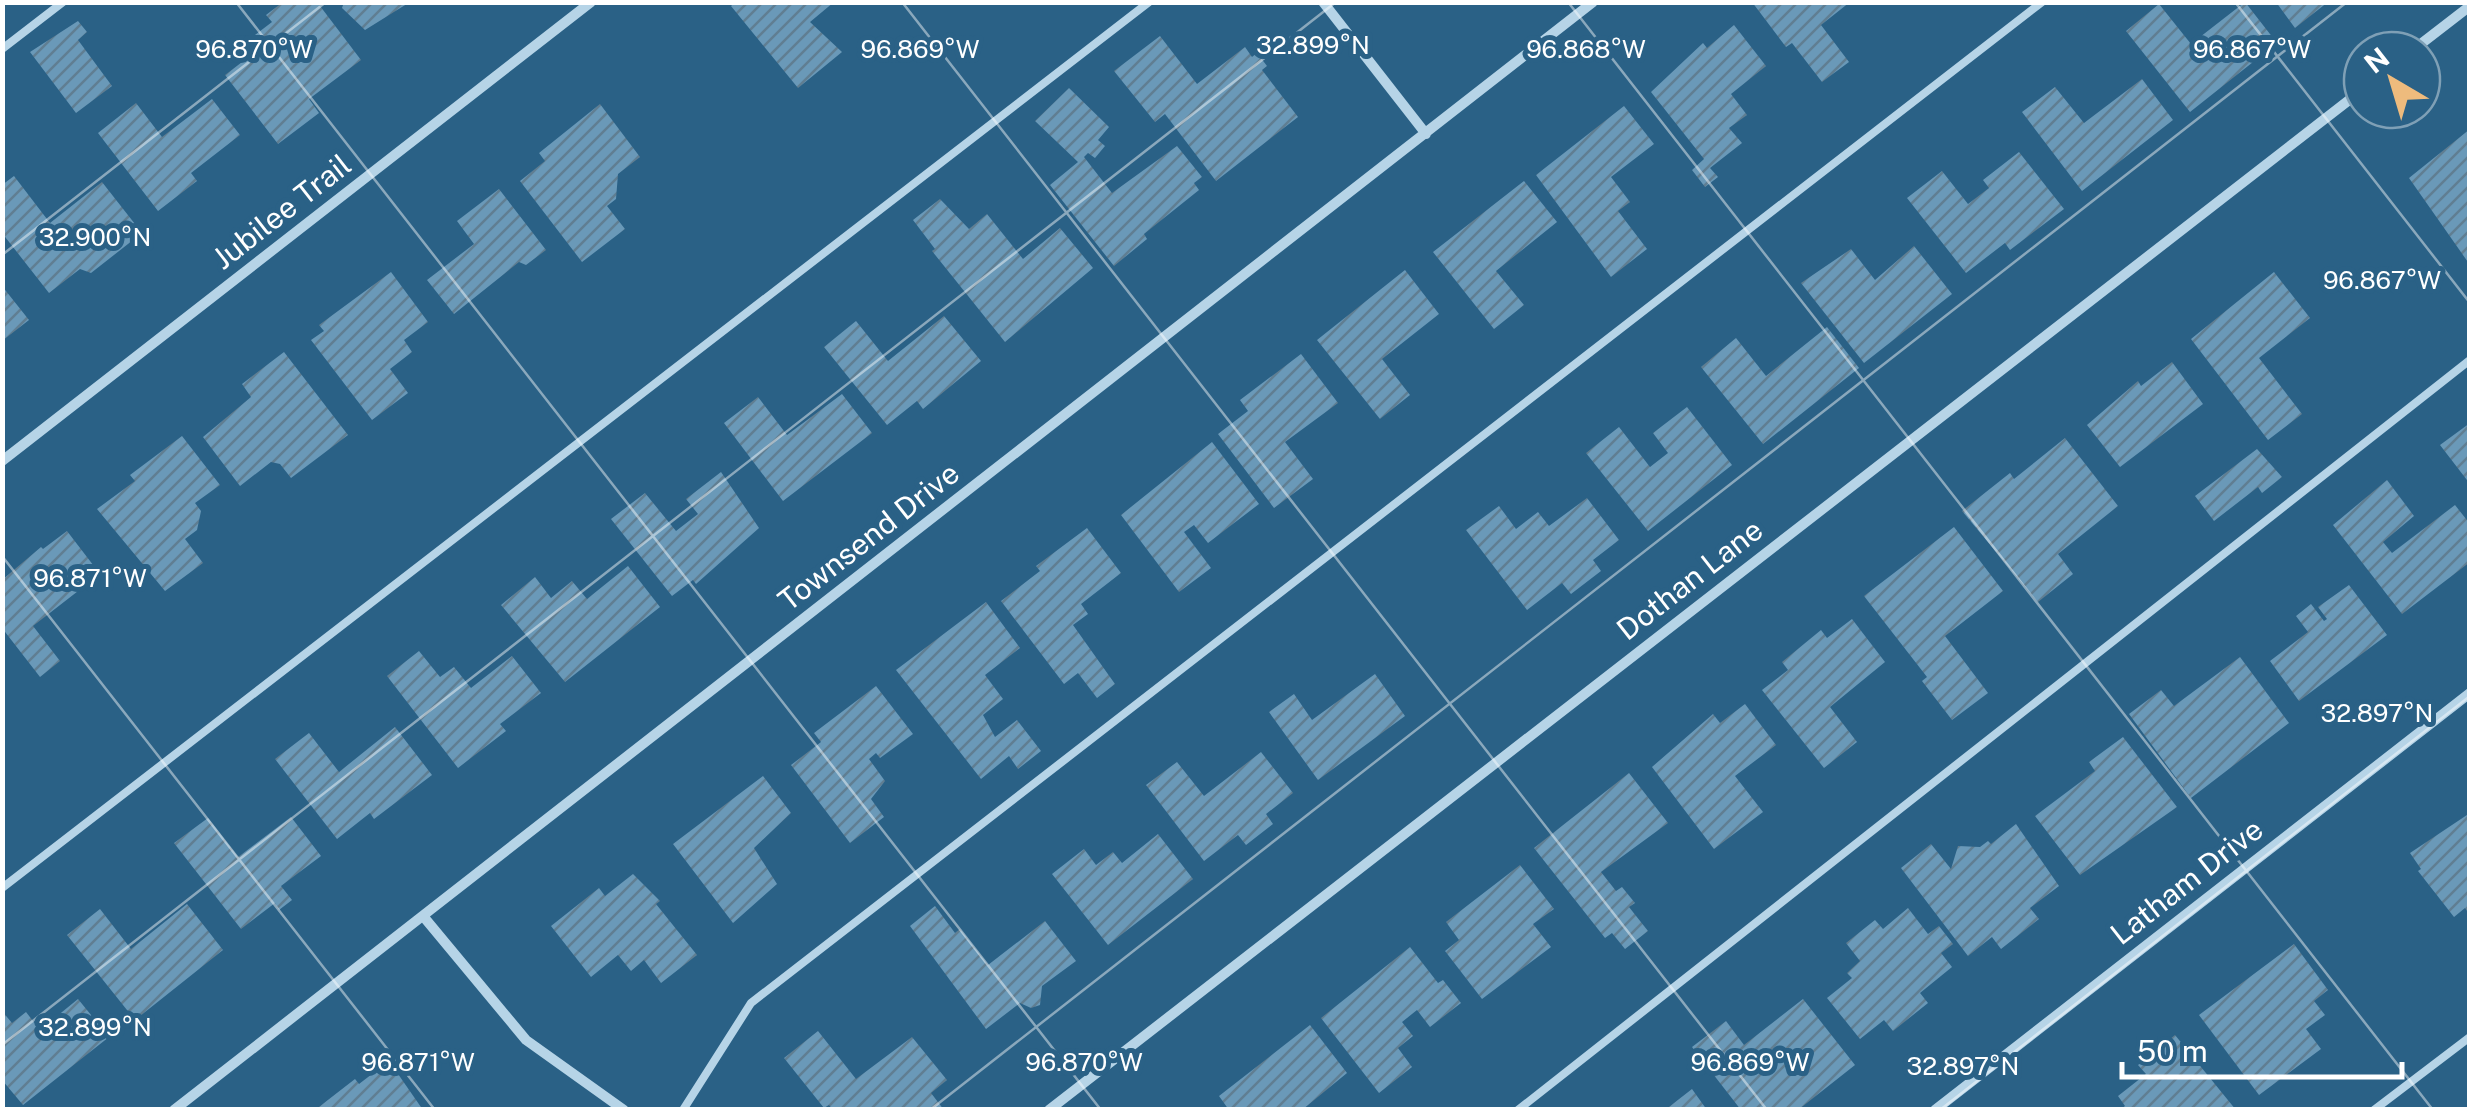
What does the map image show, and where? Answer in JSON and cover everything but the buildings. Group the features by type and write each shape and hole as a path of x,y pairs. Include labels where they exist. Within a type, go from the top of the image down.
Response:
{"street":[{"name":"Jubilee Trail","path":"2,460 592,2"},
{"path":"1322,2 1426,134"},
{"name":"Townsend Drive","path":"174,1110 1593,2"},
{"path":"2439,30 2470,6"},
{"name":"Dothan Lane","path":"1049,1110 2342,106"},
{"name":"Latham Drive","path":"1936,1110 2470,693"},
{"path":"423,916 526,1040 624,1110"}],"lane":[{"path":"2,49 63,2"},
{"path":"2,888 1149,2"},
{"path":"683,1110 751,1004 2042,2"},
{"path":"1518,1110 2470,360"},
{"path":"2374,1110 2470,1037"}]}
